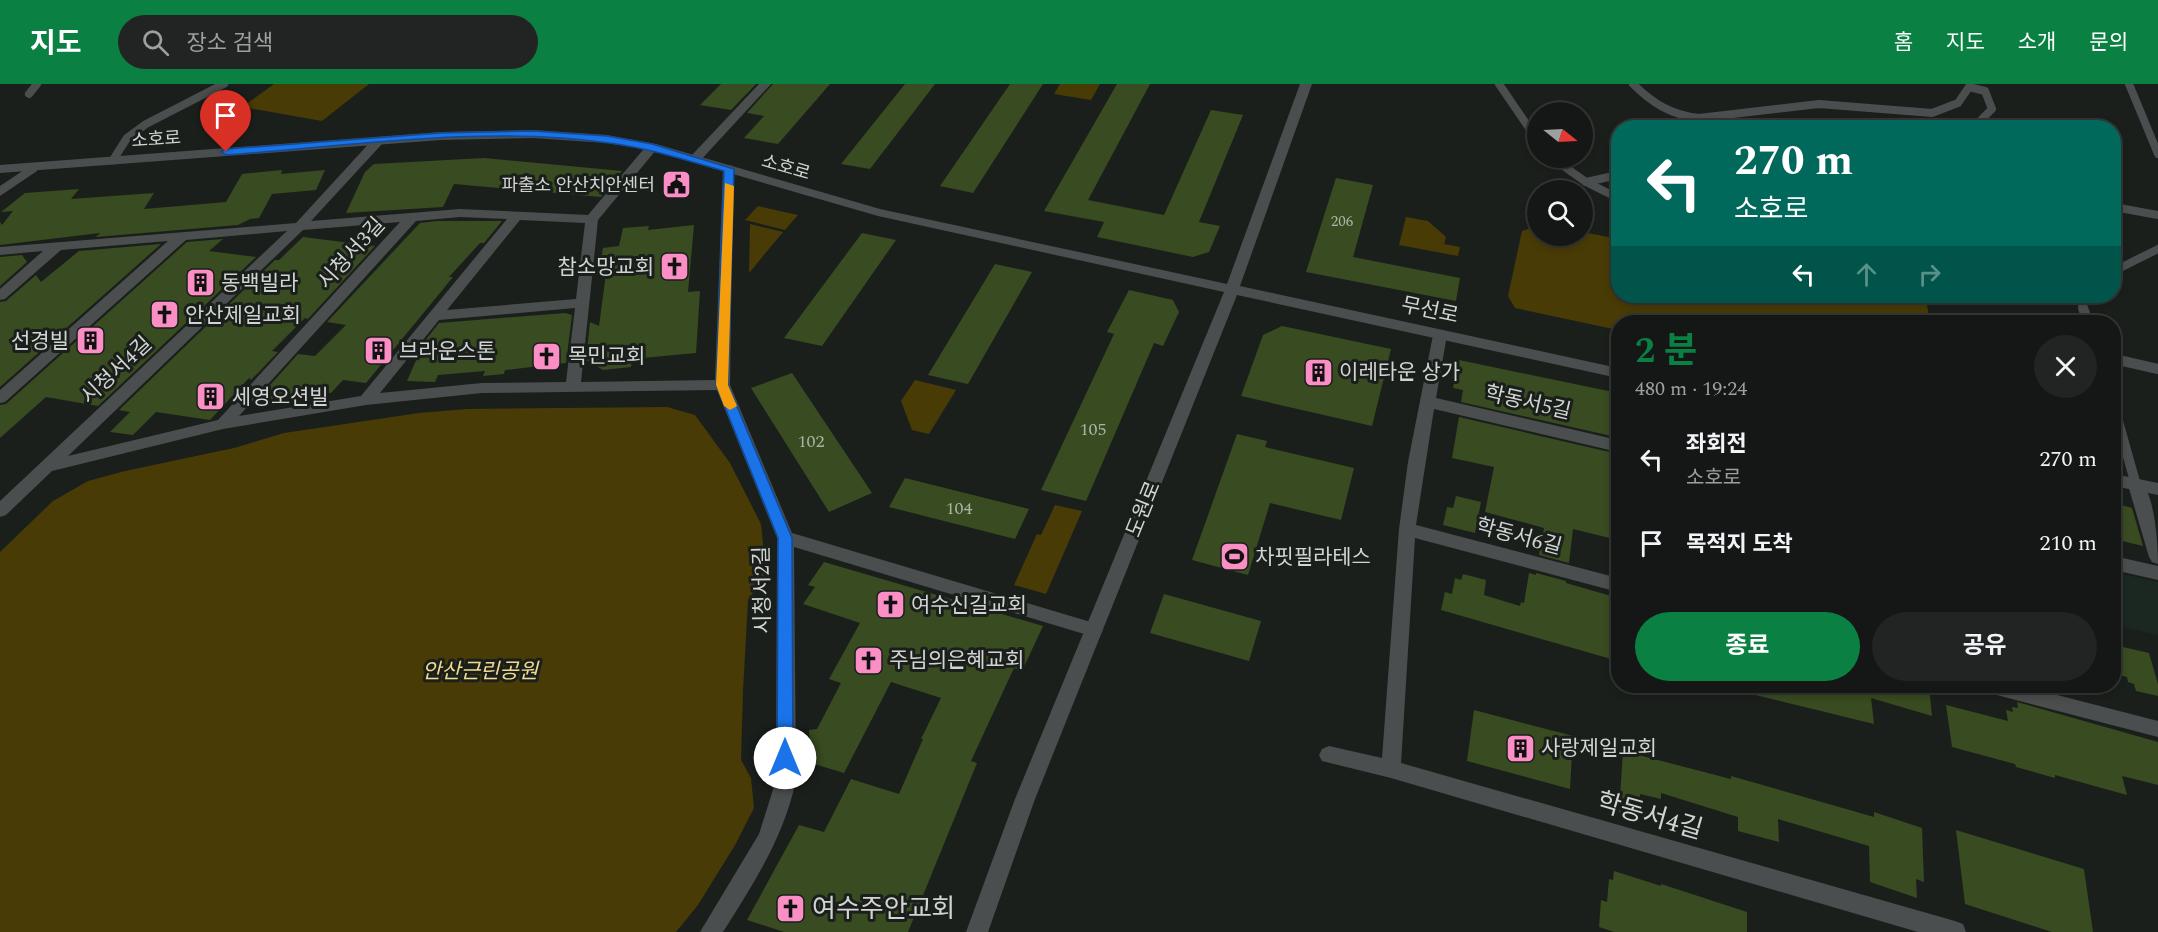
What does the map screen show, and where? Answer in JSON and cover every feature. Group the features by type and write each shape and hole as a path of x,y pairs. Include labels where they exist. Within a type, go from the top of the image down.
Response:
{"street":[{"path":"695,159 765,84"},
{"name":"도원로","path":"977,932 1025,799 1232,290 1306,84"},
{"name":"소호로","path":"0,169 461,135 533,134 607,139 652,147 878,212 1232,290"},
{"name":"시청서4길","path":"3,505 300,226 378,141"},
{"path":"573,386 592,219 652,147"},
{"path":"0,192 33,168"},
{"name":"시청서2길","path":"711,932 763,848 782,802 786,780 785,538 722,385 729,169"},
{"name":"시청서3길","path":"0,251 460,213 592,219"},
{"path":"366,400 519,214"},
{"name":"시청서3길","path":"223,424 412,217"},
{"path":"0,398 183,236"},
{"path":"0,296 58,246"},
{"name":"무선로","path":"1232,290 1611,372"},
{"path":"435,316 583,303"},
{"path":"1391,770 1407,529 1440,335"},
{"path":"46,467 223,424 366,400 482,388 722,385"},
{"name":"학동서5길","path":"1428,402 1611,444"},
{"path":"2121,482 2158,489"},
{"path":"2136,485 2158,557"},
{"name":"학동서6길","path":"1407,529 1611,583"},
{"path":"785,538 1094,630"},
{"path":"2121,565 2158,573"},
{"path":"2020,693 2158,729"},
{"name":"학동서4길","path":"1329,755 1391,770 1955,932"}],"lane":[{"path":"29,94 37,84"},
{"path":"113,160 127,138 146,124 224,84"},
{"path":"1499,84 1527,125"},
{"path":"1633,84 1663,110 1683,117 1699,118 1819,104 1932,113 1958,103 1970,87 1985,91 1992,109 1980,120"},
{"path":"2129,84 2158,154"},
{"path":"2148,129 2158,131"},
{"path":"1566,168 1583,180"},
{"path":"1593,180 1611,177"},
{"path":"1593,186 1611,194"},
{"path":"2121,208 2158,216"},
{"path":"2121,268 2158,249"},
{"path":"2121,361 2158,369"},
{"path":"2121,432 2136,485"}],"shaded area":[{"path":"2121,574 2158,582 2158,635 2121,627"}],"green space":[{"path":"274,84 369,84 322,121 242,107"},
{"path":"1060,84 1100,84 1091,100 1054,94"},
{"path":"758,206 798,215 785,230 745,220"},
{"path":"1406,217 1428,221 1446,237 1444,244 1460,247 1458,256 1399,245"},
{"path":"750,224 783,232 749,273"},
{"path":"1527,229 1527,246 1593,246 1593,234 1611,238 1611,303 1920,303 1927,305 1929,315 1611,315 1611,329 1515,308 1508,296 1522,231"},
{"path":"915,380 956,390 929,434 912,430 901,401"},
{"name":"안산근린공원","path":"667,407 695,415 730,463 761,524 766,573 748,600 743,691 741,760 751,778 754,808 735,845 698,905 676,932 0,932 0,552 53,501 88,481 234,448 284,433 419,413 467,409"},
{"path":"1055,505 1082,511 1046,594 1014,585 1037,534 1041,535"}],"building":[{"path":"721,84 756,84 731,110 700,105"},
{"path":"773,84 830,84 778,144 744,138 764,116 747,113"},
{"path":"905,84 935,84 870,169 841,164"},
{"path":"1010,84 1043,84 973,193 940,186"},
{"path":"1117,84 1150,84 1088,200 1164,215 1211,110 1243,115 1199,222 1220,226 1209,252 1193,257 1097,237 1104,222 1044,211"},
{"path":"484,158 622,171 601,197 454,184 443,207 346,213 365,172 374,164"},
{"path":"282,170 281,174 325,170 316,190 272,194 259,218 250,219 238,225 96,237 100,233 0,245 0,222 2,225 13,211 1,212 25,193 79,189 71,199 154,193 144,209 226,202 242,174"},
{"path":"1336,178 1373,185 1353,257 1460,278 1456,301 1306,272"},
{"path":"502,221 484,243 480,243 449,277 453,277 366,383 343,380 331,393 301,389 290,401 270,406 262,394 298,354 315,356 346,325 327,322 420,223"},
{"path":"694,225 688,292 700,291 696,353 632,359 631,367 603,370 586,360 590,322 599,326 607,266 600,266 603,248 619,246 623,228 649,226 648,230"},
{"path":"862,233 896,240 822,346 784,338"},
{"path":"303,237 375,246 308,319 305,318 272,351 278,352 251,380 249,378 210,420 156,412 133,435 110,432 130,412 119,410 275,260 279,260"},
{"path":"223,239 209,251 256,257 98,406 46,397 0,438 0,405 6,404 187,242"},
{"path":"161,244 0,387 0,302 6,301 36,275 41,282 79,251"},
{"path":"22,255 27,262 0,286 0,257"},
{"path":"995,264 1032,272 968,384 928,375"},
{"path":"1129,290 1173,300 1179,312 1163,346 1154,343 1086,501 1041,490 1114,334 1107,332"},
{"path":"565,313 572,315 566,363 505,370 504,374 483,376 485,371 438,375 435,382 407,381 424,342 439,323"},
{"name":"이레타운 상가","path":"1282,326 1391,349 1372,426 1241,396 1263,335"},
{"path":"1459,360 1611,392 1611,436 1461,402 1463,390 1453,388"},
{"path":"792,373 872,493 829,512 751,388"},
{"path":"1459,417 1611,452 1611,538 1573,529 1569,563 1539,555 1544,528 1485,512 1494,467 1452,458"},
{"path":"1237,434 1267,441 1265,447 1354,468 1341,520 1270,503 1248,575 1192,560"},
{"path":"905,478 1029,509 1015,539 889,507"},
{"path":"1456,496 1481,502 1475,533 1443,525 1447,507 1453,508"},
{"path":"2121,505 2132,508 2143,546 2121,541"},
{"path":"824,562 1043,626 1022,671 1014,668 971,761 977,763 908,932 784,932 747,920 799,825 824,832 851,779 899,794 923,739 921,739 941,698 891,682 844,773 811,763 809,730 817,729 841,683 829,679 860,623 803,604 815,587 808,585"},
{"path":"1529,573 1566,581 1566,583 1611,596 1611,659 1441,610 1445,592 1452,594 1455,578 1461,580 1463,574 1486,580 1484,595 1520,606 1521,602 1524,603"},
{"path":"1164,594 1261,621 1249,661 1150,633"},
{"path":"2121,647 2149,653 2158,684 2158,696 2136,691 2134,684 2128,682 2127,677 2121,675"},
{"path":"1747,693 1930,693 1932,716 1871,698 1874,724"},
{"path":"2017,702 2158,742 2158,785 2122,776 2127,795 2055,775 2055,778 2016,767 2015,764 1952,747 1946,705 2008,721 2006,710 2013,712 2012,707 2018,708"},
{"name":"사랑제일교회","path":"1474,710 1573,736 1570,789 1467,761"},
{"path":"1623,751 1731,779 1731,776 1874,817 1874,812 1922,828 1924,882 1916,879 1917,898 1870,882 1869,846 1778,819 1779,842 1738,831 1738,817 1661,793 1661,799 1640,794 1639,818 1619,812"},
{"path":"1956,830 2084,869 2093,932 2052,932 1965,904"},
{"path":"1614,871 1747,912 1747,932 1614,932 1599,927 1601,900 1607,902 1609,879 1613,880"}],"slow traffic":[{"path":"728,186 722,385 730,406"}],"place":[{"name":"파출소 안산치안센터","path":"676,185"},
{"name":"참소망교회","path":"675,267"},
{"name":"동백빌라","path":"200,283"},
{"name":"안산제일교회","path":"164,315"},
{"name":"선경빌","path":"90,341"},
{"name":"브라운스톤","path":"378,351"},
{"name":"목민교회","path":"547,356"},
{"name":"이레타운 상가","path":"1318,372"},
{"name":"세영오션빌","path":"211,397"},
{"name":"차핏필라테스","path":"1234,557"},
{"name":"여수신길교회","path":"890,605"},
{"name":"주님의은혜교회","path":"868,660"},
{"name":"사랑제일교회","path":"1520,748"},
{"name":"여수주안교회","path":"791,908"}],"route":[{"path":"226,152 441,136 533,134 607,139 652,147 729,169 722,385 785,538 785,758"}]}
